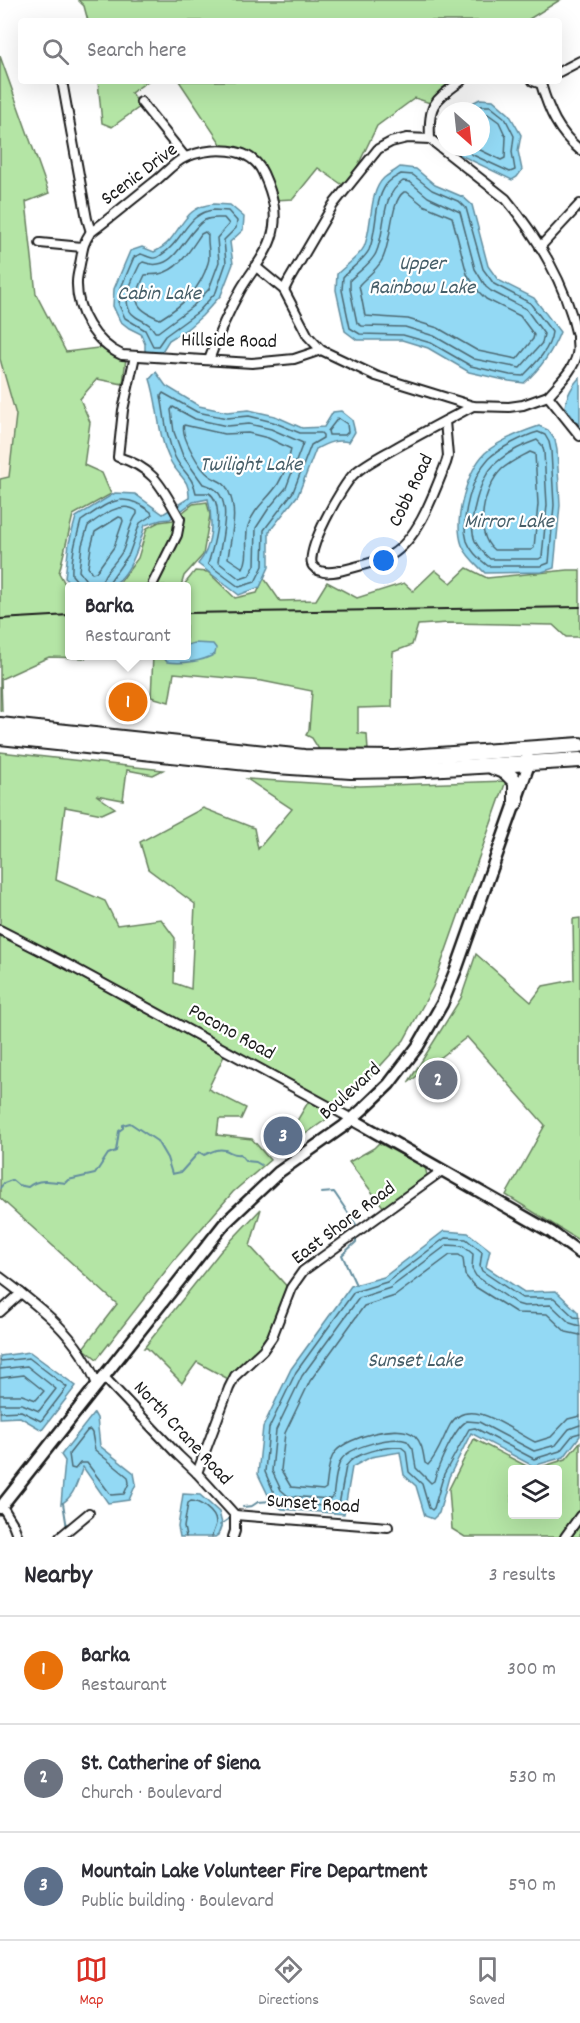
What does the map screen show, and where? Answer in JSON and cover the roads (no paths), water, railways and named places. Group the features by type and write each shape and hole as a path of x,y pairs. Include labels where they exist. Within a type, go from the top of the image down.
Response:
{"highway":[{"path":"0,725 304,757 395,758 580,745"},
{"path":"0,737 334,770 409,770 580,760"},
{"path":"491,766 506,772 516,782 516,802"}],"main road":[{"path":"526,749 529,764"},
{"name":"Boulevard","path":"1,1507 225,1223 265,1183 352,1119 402,1069 430,1028 442,1004 529,764"},
{"name":"Pocono Road","path":"352,1119 551,1232 580,1253"}],"street":[{"path":"562,70 580,61"},
{"path":"63,84 91,232"},
{"path":"430,139 429,117 435,102 458,84"},
{"path":"540,84 550,114 568,140 580,150"},
{"path":"141,102 185,157"},
{"path":"255,266 284,290 308,336 321,350 390,381 473,406 523,405 548,396 577,358 578,330 569,302 526,225 506,199 430,139 400,138 378,149 333,205 284,290"},
{"name":"Scenic Drive","path":"135,356 122,355 114,351 90,326 81,312 76,281 82,247 91,232 185,157 230,149 255,162 262,170 276,216 271,240 222,325 209,360"},
{"path":"540,247 580,204"},
{"path":"40,243 82,247"},
{"name":"Hillside Road","path":"135,356 252,363 294,359 321,350"},
{"path":"135,356 123,410 118,457 147,470 161,487 180,519 177,535 157,570 153,582"},
{"path":"548,396 580,436"},
{"path":"445,421 473,406"},
{"name":"Cobb Road","path":"445,421 448,456 446,463 416,529 404,545 380,560 337,572 321,571 315,568 310,557 345,483 357,471 379,457 445,421"},
{"name":"Pocono Road","path":"0,930 352,1119"},
{"name":"East Shore Road","path":"197,1473 235,1376 263,1350 272,1337 291,1288 303,1271 443,1170"},
{"path":"0,1277 69,1336 100,1380"},
{"path":"0,1312 21,1293"},
{"name":"North Crane Road","path":"100,1380 197,1473 235,1515"},
{"path":"1,1507 13,1524 18,1537"},
{"path":"60,1537 89,1513"},
{"path":"233,1537 235,1515"},
{"name":"Sunset Road","path":"235,1515 388,1527"},
{"path":"565,1537 580,1516"}],"water":[{"path":"480,99 493,100 509,114 521,135 518,151 522,170 512,180 462,156 490,156 490,102 474,102"},
{"name":"Upper Rainbow Lake","path":"400,167 416,169 435,185 463,197 472,205 488,266 498,280 534,298 560,332 545,360 524,383 469,372 428,348 402,340 357,340 345,331 336,290 337,274 362,251 369,230 375,192 384,178"},
{"name":"Cabin Lake","path":"205,205 230,205 244,217 243,230 230,242 233,264 221,295 187,329 169,340 161,353 145,353 145,344 141,334 120,321 113,306 114,289 130,251 142,247 156,251 168,242 192,212"},
{"name":"Twilight Lake","path":"156,372 166,386 199,406 227,412 249,410 275,416 302,428 324,427 333,412 341,411 352,420 355,432 349,442 332,442 316,449 298,495 269,532 269,567 260,587 239,595 198,564 209,542 211,516 208,499 193,502 170,519 145,525 133,560 117,582 70,582 65,578 69,543 76,517 115,493 135,494 163,514 189,498 186,482 166,452 150,379"},
{"path":"580,377 580,427 565,407 570,391"},
{"name":"Mirror Lake","path":"539,426 548,430 555,440 557,450 560,505 554,568 542,572 485,573 466,553 460,535 459,523 467,483 478,461 491,448 504,440"},
{"path":"191,644 213,644 216,648 215,654 198,661 167,662 166,660 191,660"},
{"name":"Sunset Lake","path":"444,1231 468,1233 490,1250 486,1267 524,1292 556,1291 578,1312 580,1436 564,1457 531,1465 471,1433 449,1477 439,1513 433,1519 425,1516 416,1486 404,1475 400,1452 371,1457 352,1467 344,1514 282,1509 270,1499 258,1474 263,1427 291,1369 351,1286 384,1277"},
{"path":"30,1352 76,1386 42,1430 20,1417 0,1418 0,1356"},
{"path":"94,1413 97,1418 100,1446 134,1473 136,1484 129,1500 108,1503 83,1467 73,1492 61,1504 65,1461 61,1455"},
{"path":"183,1494 200,1495 219,1512 222,1524 218,1535 215,1537 180,1537 178,1527"}],"waterway":[{"path":"0,1188 4,1183 12,1180 18,1185 28,1187 41,1181 65,1183 68,1180 95,1174 108,1154 116,1151 119,1131 123,1125 130,1123 157,1141 167,1158 172,1174 181,1172 199,1152 204,1155 225,1150 240,1154 246,1161 261,1165"},
{"path":"321,1193 334,1192 357,1226"},
{"path":"356,1238 356,1242 342,1255 356,1285"},
{"path":"243,1507 252,1506 258,1502 272,1501"},
{"path":"63,1503 67,1528"},
{"path":"220,1525 230,1518"}],"railway":[{"path":"191,613 580,607"},
{"path":"0,619 65,615"}],"place":[{"name":"Barka","path":"128,702"},
{"name":"St. Catherine of Siena","path":"438,1080"},
{"name":"Mountain Lake Volunteer Fire Department","path":"283,1136"}]}
